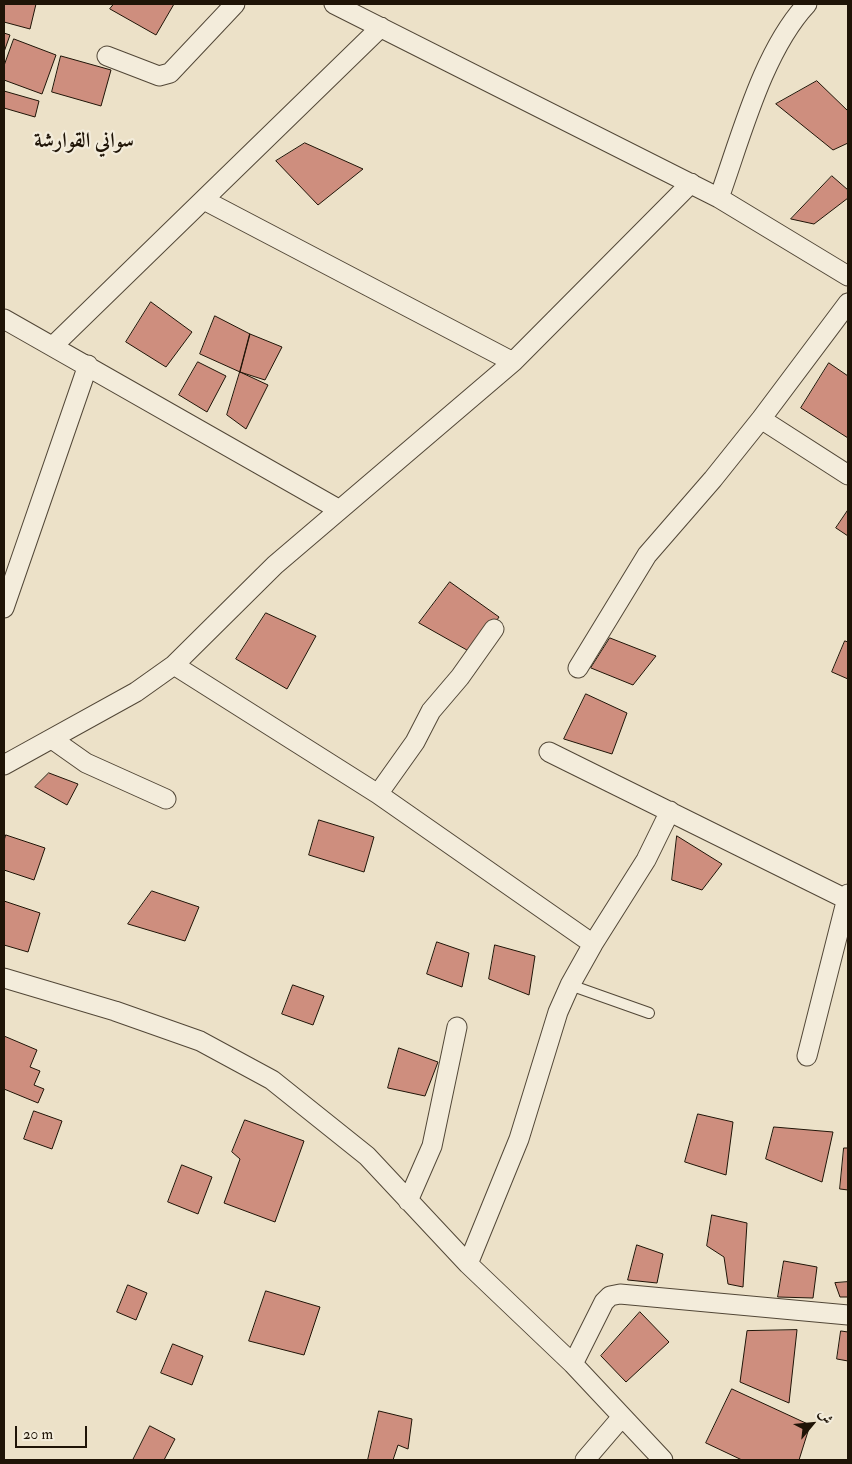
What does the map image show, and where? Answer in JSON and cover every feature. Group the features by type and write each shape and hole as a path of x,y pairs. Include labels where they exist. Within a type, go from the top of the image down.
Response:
{"street":[{"path":"107,56 159,76 170,73 235,4"},
{"path":"334,4 691,183 848,276"},
{"path":"719,198 764,74 785,36 807,4"},
{"path":"54,345 381,26"},
{"path":"4,765 136,692 174,665 275,565 338,508 513,362 691,183"},
{"path":"204,200 513,362"},
{"path":"578,668 647,555 713,479 761,419 848,303"},
{"path":"4,319 54,345 338,508"},
{"path":"4,608 88,365"},
{"path":"761,419 848,475"},
{"path":"378,794 415,742 431,711 460,677 494,629"},
{"path":"174,665 378,794 592,944"},
{"path":"52,739 86,763 166,799"},
{"path":"549,752 847,896 807,1056"},
{"path":"468,1264 519,1139 558,1012 570,985 592,944 646,860 670,812"},
{"path":"4,978 115,1011 200,1041 272,1080 367,1156 468,1264 573,1364 621,1418 663,1460"},
{"path":"408,1202 432,1146 457,1027"},
{"path":"573,1364 604,1302 610,1296 620,1294 848,1315"},
{"path":"585,1460 621,1418"}],"lane":[{"path":"570,985 649,1013"}],"building":[{"path":"4,4 36,4 30,29 4,22"},
{"path":"114,4 174,4 156,35 110,9"},
{"path":"4,33 10,35 4,52"},
{"path":"14,39 56,55 42,94 4,80 4,66"},
{"path":"61,56 111,70 101,106 52,92"},
{"path":"817,81 848,111 848,143 833,150 776,104"},
{"path":"4,91 39,101 35,117 4,108"},
{"path":"305,143 363,169 318,205 276,161"},
{"path":"832,176 848,190 848,198 814,224 791,219"},
{"path":"151,302 192,332 166,367 126,342"},
{"path":"215,316 250,334 240,372 200,354"},
{"path":"250,334 282,347 265,380 240,372"},
{"path":"198,362 226,376 207,412 179,395"},
{"path":"829,363 848,376 848,438 801,408"},
{"path":"240,372 268,385 246,429 227,415"},
{"path":"848,510 848,536 836,528"},
{"path":"450,582 499,617 474,654 419,623"},
{"path":"266,613 316,636 287,689 236,659"},
{"path":"610,638 656,656 633,685 591,668"},
{"path":"845,641 848,642 848,679 832,672"},
{"path":"586,694 627,713 612,754 564,739"},
{"path":"49,773 78,784 67,805 35,787"},
{"path":"319,820 374,837 364,872 309,855"},
{"path":"6,835 45,848 34,880 4,870 4,841"},
{"path":"677,836 722,864 702,890 672,880"},
{"path":"152,891 199,907 185,941 128,924"},
{"path":"4,901 40,913 28,952 4,945"},
{"path":"437,942 469,953 462,987 427,974"},
{"path":"495,945 535,956 529,995 489,979"},
{"path":"293,985 324,996 313,1025 282,1014"},
{"path":"4,1036 37,1050 30,1067 40,1071 34,1085 44,1089 38,1103 4,1089"},
{"path":"399,1048 438,1062 425,1096 388,1088"},
{"path":"34,1111 62,1121 52,1149 24,1139"},
{"path":"698,1114 733,1122 726,1175 685,1162"},
{"path":"245,1120 304,1141 275,1222 224,1203 240,1159 232,1152"},
{"path":"774,1127 833,1132 822,1182 766,1159"},
{"path":"844,1148 848,1148 848,1190 840,1189"},
{"path":"182,1165 212,1177 198,1214 168,1202"},
{"path":"712,1215 747,1223 743,1287 728,1284 724,1257 707,1246"},
{"path":"637,1245 663,1254 657,1283 628,1280"},
{"path":"784,1261 817,1267 813,1298 778,1297"},
{"path":"848,1282 848,1297 840,1297 835,1283"},
{"path":"128,1285 147,1293 136,1320 117,1312"},
{"path":"266,1291 320,1307 304,1355 249,1341"},
{"path":"640,1312 669,1342 626,1382 601,1356"},
{"path":"797,1330 789,1403 740,1382 747,1331"},
{"path":"841,1331 848,1332 848,1361 837,1359"},
{"path":"173,1344 203,1356 192,1385 161,1373"},
{"path":"732,1389 810,1425 799,1460 742,1460 706,1443"},
{"path":"379,1411 412,1419 408,1449 398,1445 393,1460 368,1460"},
{"path":"150,1426 175,1439 164,1460 133,1460"}],"district":[{"name":"سواني القوارشة","path":"84,142"}]}
